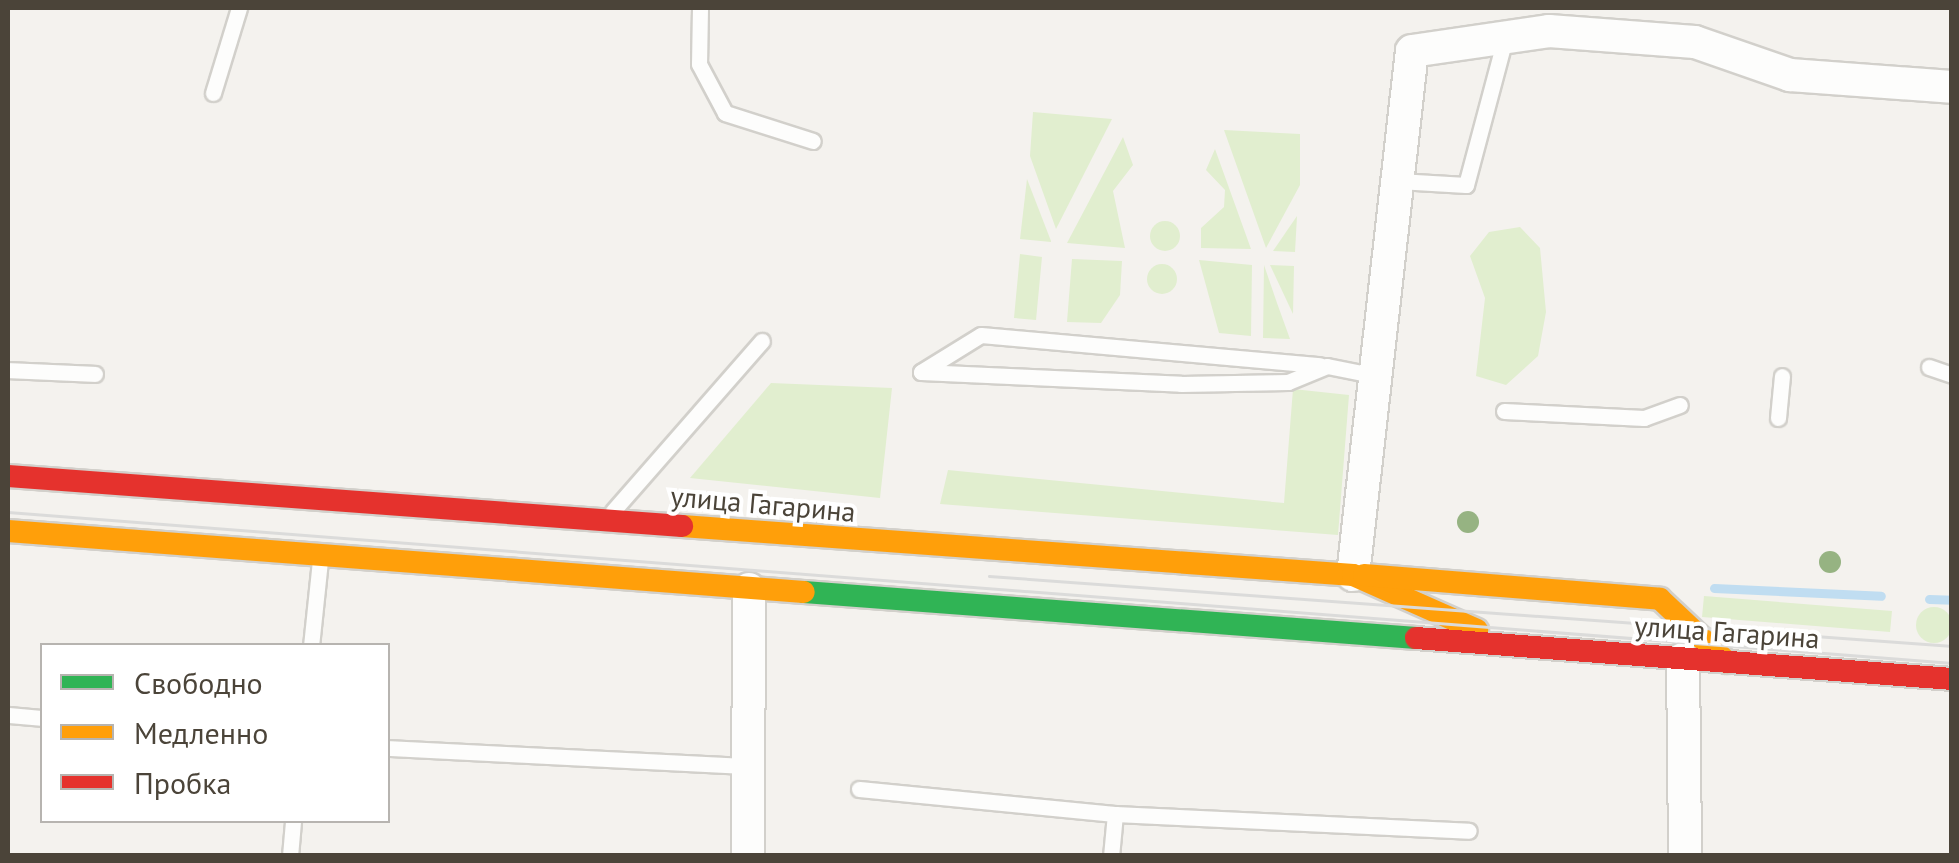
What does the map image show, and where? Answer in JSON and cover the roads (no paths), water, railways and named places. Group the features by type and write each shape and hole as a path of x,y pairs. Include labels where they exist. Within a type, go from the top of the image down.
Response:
{"main road":[{"name":"улица Гагарина","path":"8,476 1352,574 1498,644"},
{"name":"улица Гагарина","path":"8,531 1952,680"},
{"path":"1352,574 1660,600 1727,662"}],"street":[{"path":"1352,574 1412,51 1504,42 1549,31 1695,42 1790,75 1952,87"},
{"path":"749,589 748,766 755,854"},
{"path":"1683,658 1685,856"}],"lane":[{"path":"213,94 239,8"},
{"path":"700,8 699,64 725,113 813,140"},
{"path":"1398,181 1466,185 1504,42"},
{"path":"1327,366 1288,382 1181,384 922,372 981,335 1327,366 1372,375"},
{"path":"604,522 762,341"},
{"path":"1928,367 1952,375"},
{"path":"8,370 94,374"},
{"path":"1778,418 1782,376"},
{"path":"1504,411 1644,418 1680,406"},
{"path":"311,643 320,555"},
{"path":"8,715 40,718"},
{"path":"390,748 748,766"},
{"path":"859,790 1116,814 1469,831"},
{"path":"1111,856 1116,814"},
{"path":"290,856 293,823"}],"waterway":[{"path":"1714,588 1881,596"},
{"path":"1929,599 1952,600"}],"tram line":[{"path":"8,512 1952,663"},
{"path":"989,576 1952,646"}]}
